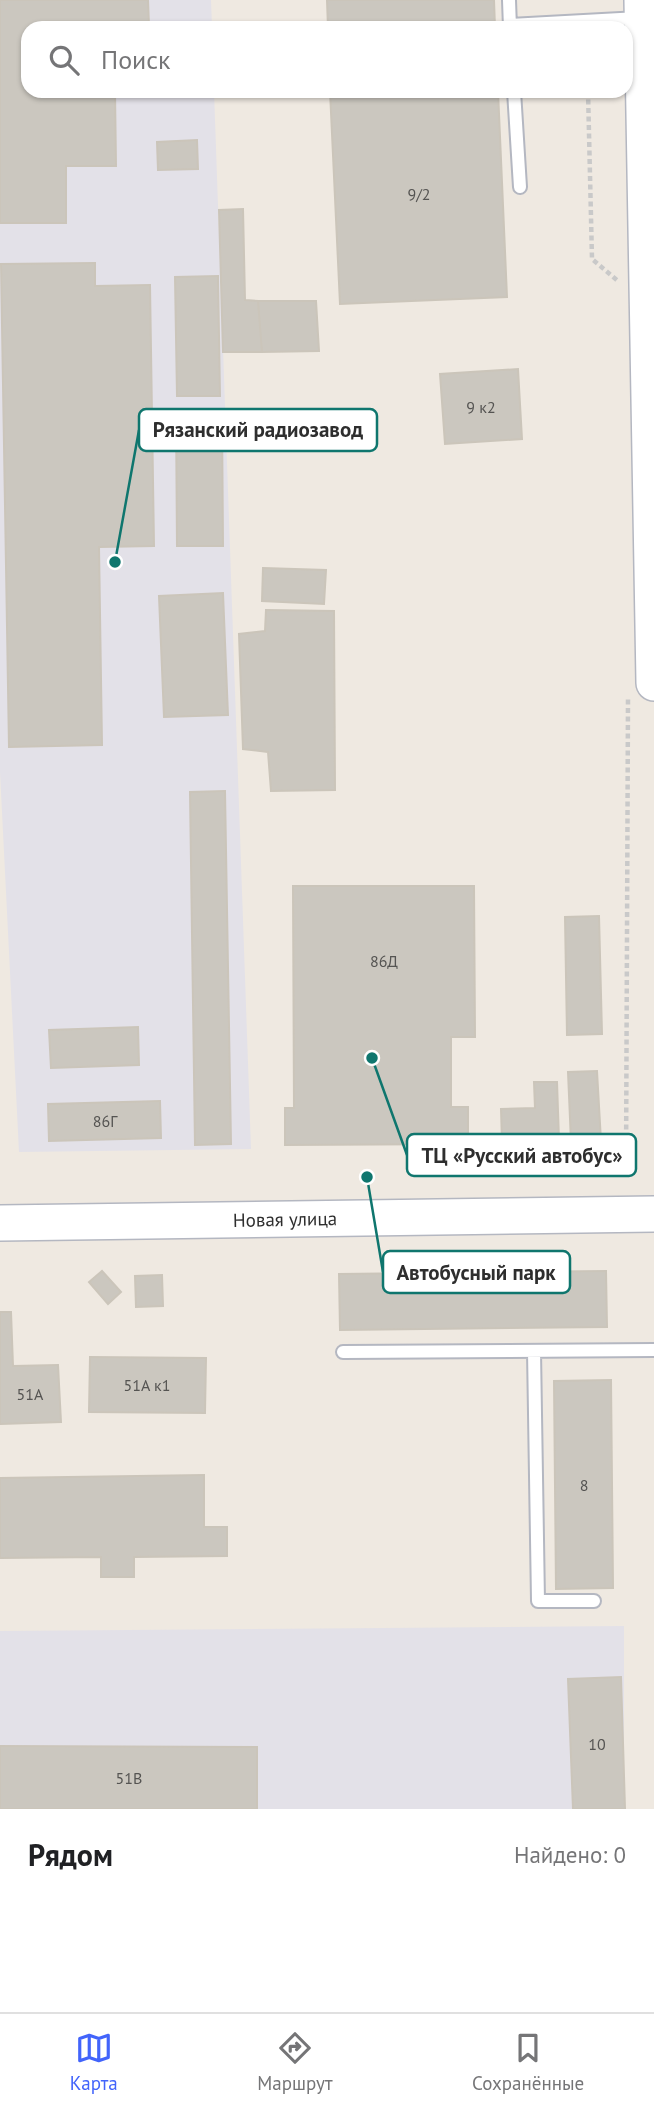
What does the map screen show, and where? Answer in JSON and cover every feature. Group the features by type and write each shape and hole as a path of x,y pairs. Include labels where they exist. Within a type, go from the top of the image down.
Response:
{"street":[{"path":"642,9 654,684"},
{"name":"Новая улица","path":"0,1223 654,1214"}],"lane":[{"path":"509,0 510,21"},
{"path":"554,21 642,9"},
{"path":"514,98 520,187"},
{"path":"343,1352 654,1350"},
{"path":"534,1351 538,1601 594,1601"}],"shaded area":[{"path":"0,0 211,0 212,21 21,21 21,98 214,98 251,1149 19,1152 0,772"},
{"path":"624,1626 624,1809 0,1809 0,1631"}],"building":[{"path":"0,0 148,0 149,21 21,21 21,98 115,98 116,166 66,166 66,223 0,223"},
{"path":"327,0 494,0 495,21 328,21"},
{"path":"330,98 498,98 507,297 340,304"},
{"path":"197,140 198,169 158,170 157,142"},
{"path":"243,209 245,300 258,301 262,352 223,352 219,210"},
{"path":"95,263 95,286 150,285 154,546 99,547 102,745 9,747 1,264"},
{"path":"218,276 220,396 177,396 175,277"},
{"path":"258,301 316,301 319,351 262,352"},
{"path":"518,369 522,439 445,444 440,374"},
{"path":"222,413 223,546 177,546 176,414"},
{"path":"263,568 326,570 324,604 262,601"},
{"path":"223,593 228,715 164,717 159,596"},
{"path":"266,610 334,611 335,790 271,791 268,752 243,749 239,634 265,631"},
{"path":"225,791 231,1144 195,1145 190,792"},
{"path":"293,886 474,886 475,1037 451,1037 451,1107 468,1107 468,1144 285,1145 285,1108 294,1108"},
{"path":"599,916 602,1034 567,1035 565,917"},
{"path":"138,1027 139,1065 51,1068 49,1030"},
{"path":"597,1071 601,1141 571,1142 568,1072"},
{"path":"534,1082 557,1082 559,1140 502,1142 501,1109 535,1108"},
{"path":"160,1101 161,1138 49,1141 48,1104"},
{"path":"102,1271 121,1292 108,1304 89,1282"},
{"path":"606,1271 607,1327 340,1330 339,1274"},
{"path":"162,1275 163,1306 136,1307 135,1276"},
{"path":"0,1312 11,1312 13,1366 58,1365 61,1422 0,1424"},
{"path":"90,1357 206,1358 205,1413 89,1412"},
{"path":"611,1380 613,1588 556,1589 554,1381"},
{"path":"204,1475 204,1527 227,1527 227,1556 134,1557 134,1577 101,1577 101,1557 0,1558 0,1478"},
{"path":"621,1677 625,1809 573,1809 568,1679"},
{"path":"0,1746 257,1747 257,1809 0,1809"}],"place":[{"name":"Рязанский радиозавод","path":"115,562"},
{"name":"ТЦ «Русский автобус»","path":"372,1058"},
{"name":"Автобусный парк","path":"367,1177"}]}
